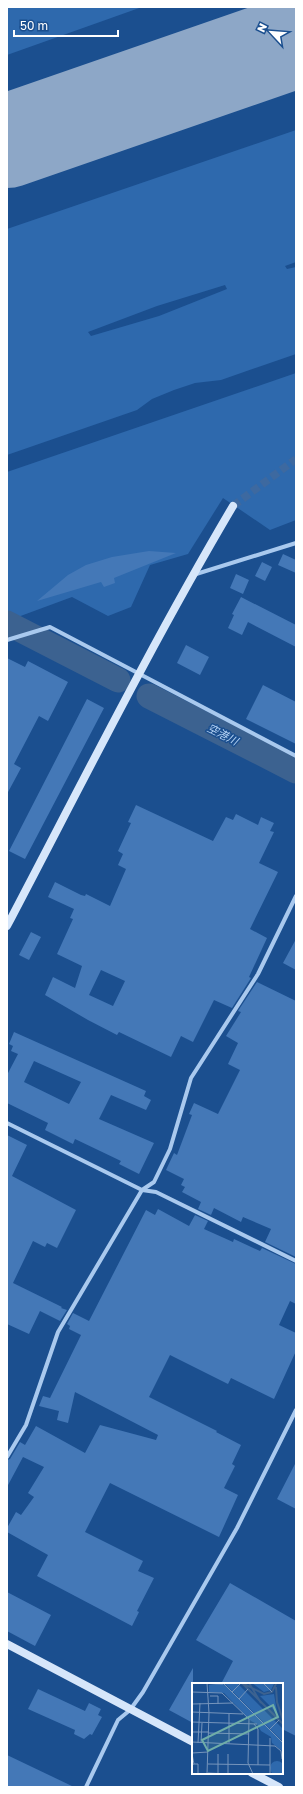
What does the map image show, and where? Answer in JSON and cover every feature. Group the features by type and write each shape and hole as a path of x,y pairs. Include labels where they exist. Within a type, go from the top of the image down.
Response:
{"street":[{"path":"7,926 139,674 192,576 233,506"},
{"path":"192,576 296,542"},
{"path":"8,640 50,627 296,756"},
{"path":"7,1457 26,1425 58,1332 142,1190 154,1182 170,1149 191,1078 258,974 296,896"},
{"path":"7,1123 142,1190 156,1192 296,1261"},
{"path":"86,1787 118,1720 130,1710 143,1692 237,1528 296,1410"},
{"path":"7,1644 192,1741"},
{"path":"254,1774 279,1787"}],"shaded area":[{"path":"7,7 142,7 7,55"},
{"path":"296,130 296,262 285,266 287,269 296,267 296,354 221,380 195,383 174,390 152,399 137,410 7,455 7,229","holes":["225,285 227,289 159,316 91,336 88,332 157,306"]},
{"path":"296,373 296,520 270,530 223,498 188,554 150,565 131,607 108,616 72,597 7,621 7,472"}],"building":[{"path":"149,551 176,553 114,578 115,583 104,587 101,582 37,601 68,575 86,565 112,557"},
{"path":"283,554 296,560 296,573 278,565"},
{"path":"262,562 272,567 265,581 255,576"},
{"path":"236,574 249,580 243,594 230,588"},
{"path":"241,597 296,625 296,647 248,622 242,635 228,628 234,615 232,614"},
{"path":"186,645 209,657 200,675 177,663"},
{"path":"7,658 25,667 28,661 68,682 48,721 39,716 14,764 21,768 7,794"},
{"path":"263,685 296,702 296,744 246,719"},
{"path":"87,699 104,708 25,859 9,851"},
{"path":"136,805 213,841 226,817 233,820 236,814 258,825 261,817 274,823 270,831 274,832 259,863 278,872 250,929 267,938 249,977 251,978 232,1008 214,1000 193,1042 181,1036 171,1057 119,1032 117,1035 45,995 53,977 75,988 82,966 57,954 73,919 70,918 74,909 48,897 55,882 81,895 85,896 86,894 110,906 126,869 118,865 123,854 118,851 131,823 128,822","holes":["101,970 125,981 113,1006 89,995"]},
{"path":"31,932 41,937 29,960 19,955"},
{"path":"296,939 296,970 283,963"},
{"path":"257,982 296,1001 296,1257 265,1242 271,1229 243,1217 241,1222 214,1208 211,1215 198,1209 201,1202 182,1192 185,1187 181,1185 184,1179 166,1170 174,1153 177,1155 192,1115 189,1114 194,1103 218,1114 240,1070 228,1064 238,1043 226,1036 241,1012 238,1011"},
{"path":"14,1032 146,1091 144,1096 151,1100 146,1110 111,1095 99,1119 154,1143 139,1174 119,1164 121,1161 75,1139 73,1144 45,1130 48,1123 7,1103 7,1075 18,1054 11,1051 13,1046 9,1044","holes":["34,1061 81,1082 69,1104 24,1082"]},
{"path":"7,1135 27,1145 12,1176 76,1210 57,1248 47,1243 45,1247 33,1241 13,1283 67,1310 60,1321 40,1311 29,1334 7,1324"},
{"path":"158,1209 189,1226 195,1215 208,1221 204,1229 233,1242 234,1239 260,1251 262,1248 296,1264 296,1304 290,1301 279,1325 296,1333 296,1351 274,1399 231,1378 228,1384 170,1355 149,1397 217,1431 216,1432 241,1445 232,1464 235,1466 224,1488 238,1495 219,1537 110,1483 85,1532 143,1561 138,1571 154,1578 137,1611 139,1612 132,1626 37,1576 48,1555 7,1532 7,1528 16,1512 21,1515 34,1497 28,1493 44,1467 23,1457 7,1487 7,1460 10,1459 20,1442 25,1445 36,1426 85,1453 100,1425 156,1440 158,1435 75,1392 68,1423 57,1420 59,1411 39,1406 43,1396 50,1398 81,1335 69,1329 70,1326 67,1324 73,1313 89,1321 146,1210 155,1215"},
{"path":"296,1462 296,1509 277,1499"},
{"path":"230,1583 296,1621 296,1736 283,1730 283,1683 222,1683 233,1661 196,1640"},
{"path":"7,1592 51,1615 35,1646 7,1631"},
{"path":"193,1668 192,1722 169,1710"},
{"path":"38,1689 85,1711 89,1703 101,1709 98,1715 102,1717 92,1735 90,1734 84,1739 74,1734 75,1730 28,1709"},
{"path":"7,1755 74,1787 7,1787"}],"waterway":[{"name":"空港川","path":"7,623 118,680"},
{"name":"空港川","path":"149,696 296,771"}],"runway":[{"path":"7,141 296,41"}],"tunnel":[{"path":"233,506 296,459"}]}
